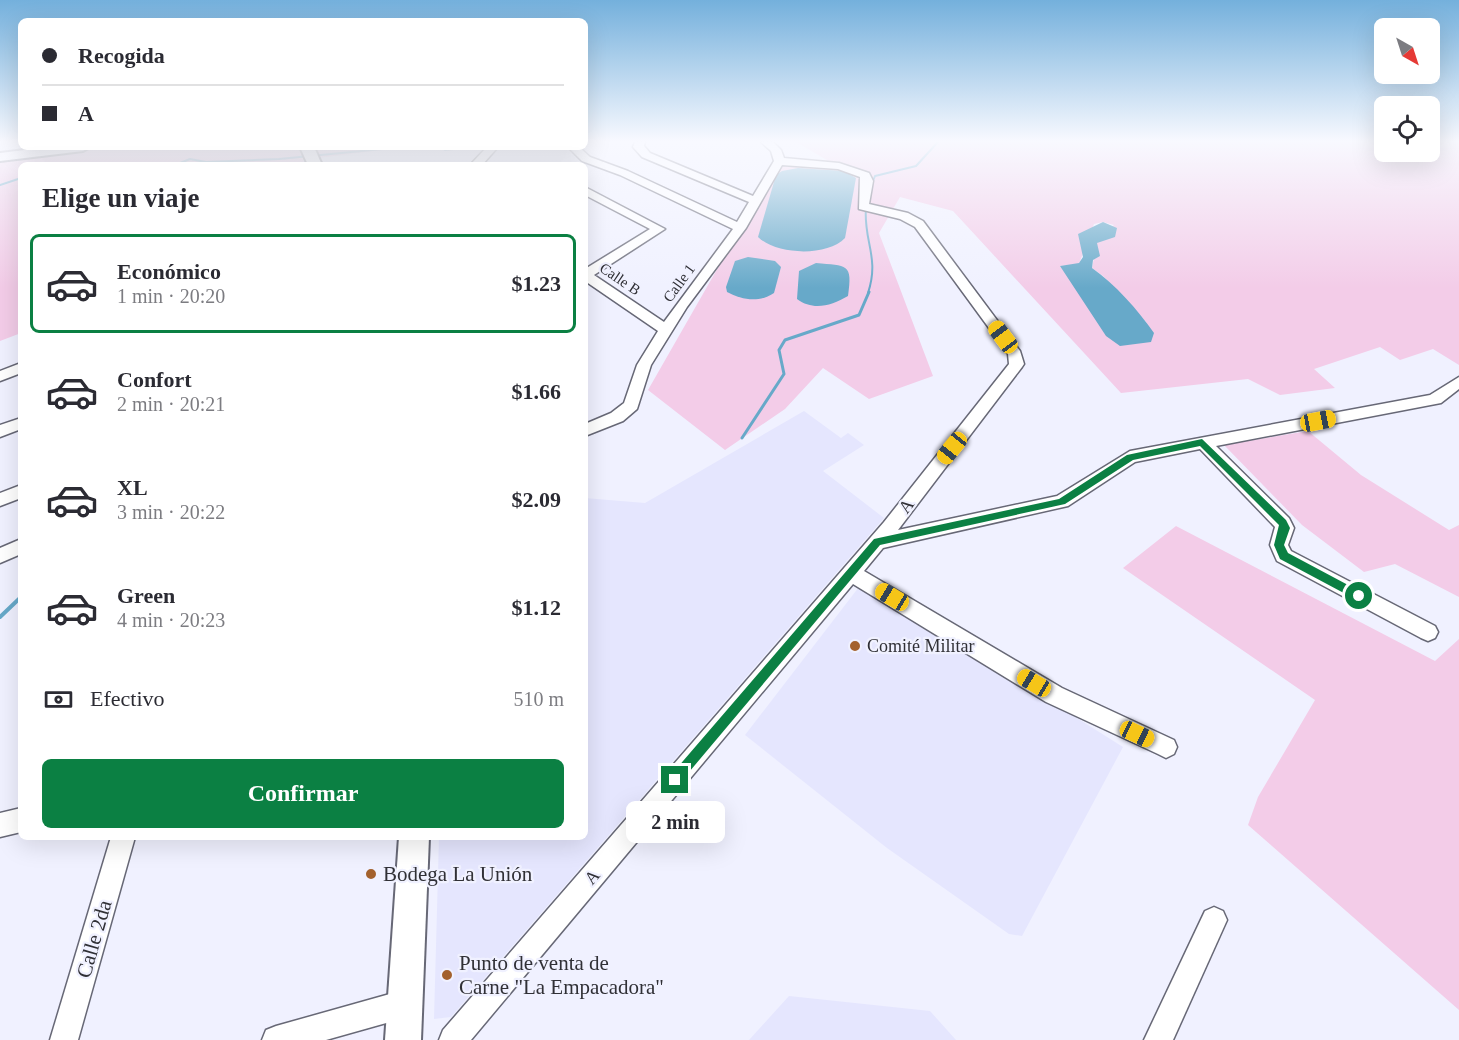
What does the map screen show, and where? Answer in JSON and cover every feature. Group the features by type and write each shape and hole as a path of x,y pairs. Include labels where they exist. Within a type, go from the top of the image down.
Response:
{"main road":[{"path":"403,1040 414,840"}],"street":[{"path":"588,191 659,229 588,273"},
{"path":"679,191 740,228"},
{"path":"721,191 756,201"},
{"name":"Calle 1","path":"588,429 617,417 631,405 644,365 681,306 740,228 762,191"},
{"name":"A","path":"453,1040 877,542 992,398 1018,359 919,224 904,216 863,206 865,191"},
{"name":"Calle B","path":"588,277 666,330"},
{"path":"0,376 18,369"},
{"path":"877,542 1062,501 1130,457 1435,399 1459,382"},
{"path":"0,431 18,424"},
{"path":"1202,442 1283,523 1285,528 1279,545 1284,556 1428,632"},
{"path":"0,500 18,492"},
{"path":"0,556 18,547"},
{"path":"851,573 1054,695 1166,747"},
{"path":"0,825 18,821"},
{"name":"Calle 2da","path":"64,1040 122,840"},
{"path":"1158,1040 1214,920"},
{"path":"276,1040 404,1004"}],"shaded area":[{"path":"0,191 18,191 18,334 0,341"},
{"path":"762,191 1459,191 1459,365 1433,349 1400,360 1380,347 1314,369 1335,388 1280,395 1248,379 1121,393 953,211 900,197 879,233 933,376 869,399 823,368 785,409 725,450 648,390","holes":["1103,222 1114,225 1097,243 1092,268 1103,276 1147,323 1060,266 1079,264 1094,224"]},
{"path":"804,411 841,438 848,433 864,445 823,471 884,518 451,1017 434,1019 439,840 588,840 588,498 645,503"},
{"path":"1308,431 1361,475 1449,530 1459,525 1459,597 1395,564 1364,572 1302,525 1224,445"},
{"path":"1176,526 1435,661 1459,639 1459,1010 1248,825 1258,797 1315,700 1123,568"},
{"path":"862,583 1123,747 1022,936 1009,934 887,848 745,735"},
{"path":"789,996 930,1011 956,1040 749,1040"}],"water":[{"path":"771,191 854,191 845,238 837,244 814,251 789,250 766,243 758,237"},
{"path":"1103,222 1117,228 1115,237 1097,243 1100,256 1093,260 1092,268 1118,290 1141,315 1154,333 1151,342 1120,346 1106,336 1060,266 1079,263 1083,257 1078,234"},
{"path":"748,257 775,261 781,267 774,293 762,298 750,299 727,292 726,287 735,261"},
{"path":"816,263 846,268 849,277 848,296 822,306 809,305 797,299 799,271"}],"waterway":[{"path":"866,207 872,259 868,293"},
{"path":"742,438 784,374 779,350 785,340 859,315 869,292"},
{"path":"0,617 18,600"}],"place":[{"name":"Comité Militar","path":"855,646"},
{"name":"Bodega La Unión","path":"371,874"},
{"name":"Punto de venta de Carne \"La Empacadora\"","path":"447,975"}],"route":[{"path":"675,780 877,542 1062,501 1130,457 1202,442 1283,523 1285,528 1279,545 1284,556 1359,596"}]}
